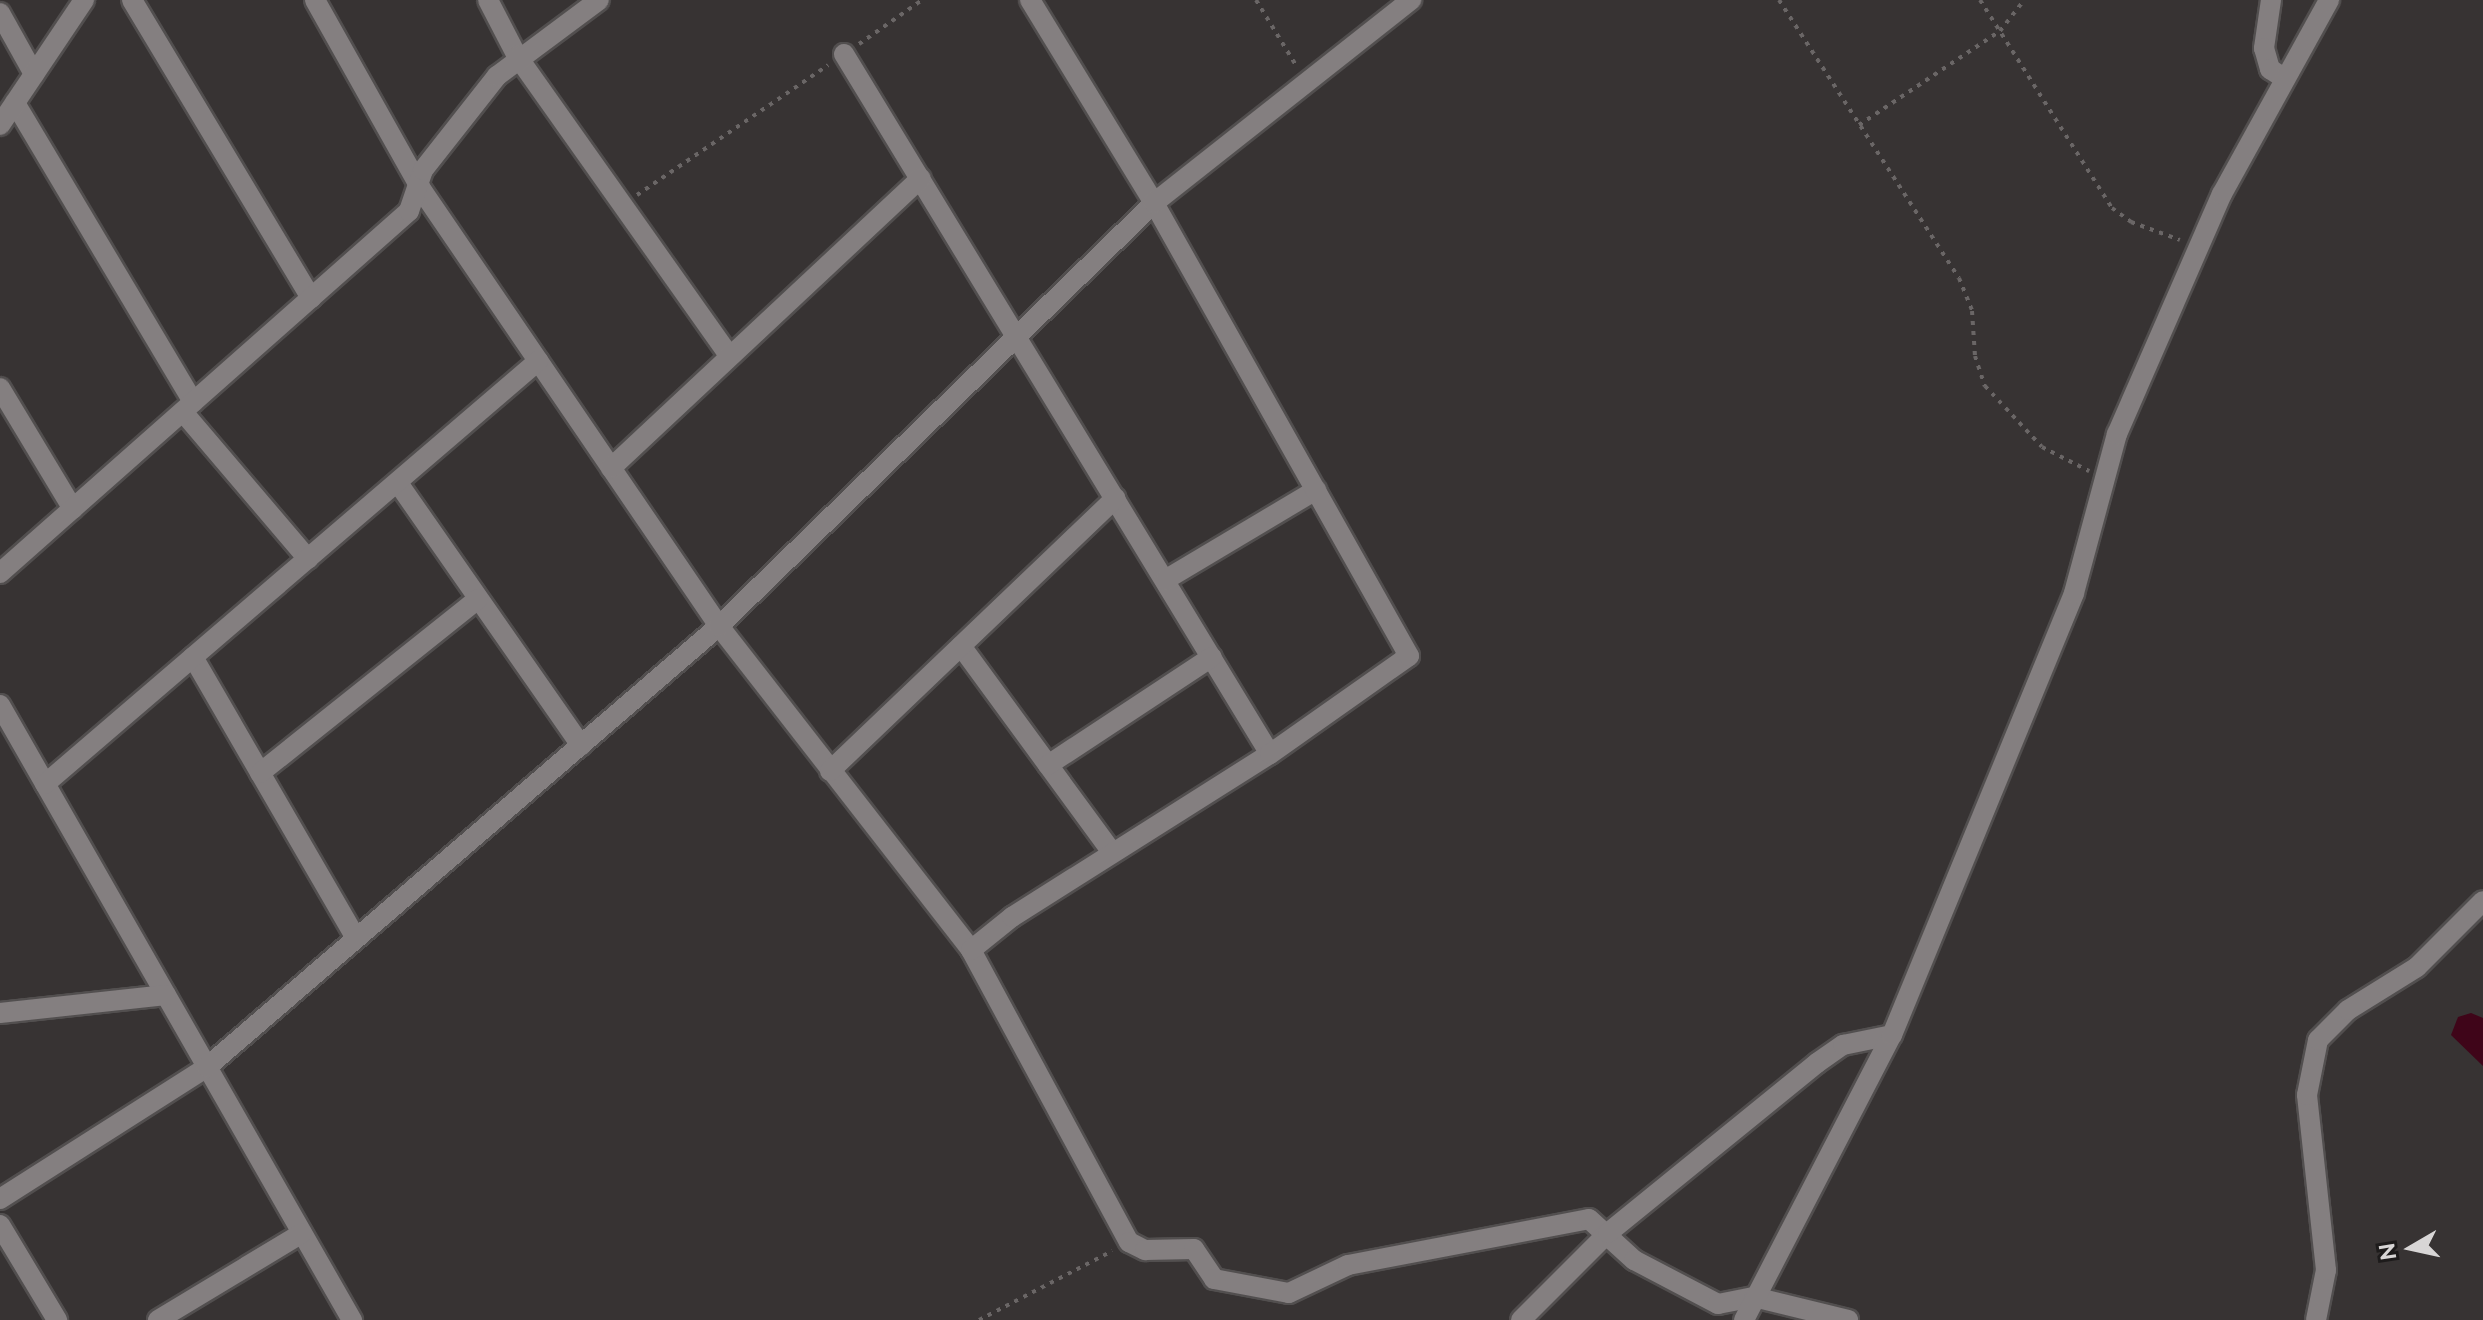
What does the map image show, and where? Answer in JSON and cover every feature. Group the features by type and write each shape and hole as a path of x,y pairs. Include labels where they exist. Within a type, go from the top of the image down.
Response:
{"street":[{"path":"0,125 84,0"},
{"path":"132,0 311,298"},
{"path":"315,0 421,189 719,626 971,950 1129,1242 1145,1250 1194,1249 1214,1279 1289,1293 1348,1265 1576,1219 1589,1219 1608,1233 1634,1260 1718,1304 1754,1297 1848,1320"},
{"path":"488,0 517,56 728,354"},
{"path":"0,573 409,211 434,153 517,56 599,0"},
{"path":"971,950 1112,852 1270,754 1409,656 1154,203 1030,0"},
{"path":"0,1199 207,1067 719,626 1154,203 1305,80 1411,0"},
{"path":"2271,0 2264,48 2270,69 2284,78"},
{"path":"1744,1320 1892,1035 2069,606 2102,477 2199,247 2284,78 2329,0"},
{"path":"0,13 34,74"},
{"path":"844,54 1270,754"},
{"path":"15,103 188,407 308,559"},
{"path":"611,468 728,354 921,178"},
{"path":"45,784 538,361"},
{"path":"0,388 73,509"},
{"path":"398,483 581,745"},
{"path":"1165,580 1316,490"},
{"path":"830,771 1116,498"},
{"path":"260,773 478,599"},
{"path":"961,646 1112,852"},
{"path":"193,657 356,938"},
{"path":"1048,765 1212,657"},
{"path":"0,705 352,1320"},
{"path":"2319,1316 2324,1225 2307,1095 2318,1040 2348,1010 2417,967 2483,901"},
{"path":"0,1013 166,995"},
{"path":"1521,1320 1608,1233 1817,1063 1843,1045 1892,1035"},
{"path":"0,1225 57,1320"},
{"path":"158,1320 302,1233"}],"path":[{"path":"622,206 922,0"},
{"path":"1256,0 1305,80"},
{"path":"1779,0 1966,294 1985,386 2042,447 2102,477"},
{"path":"1980,0 2112,208 2131,222 2199,247"},
{"path":"1859,125 2000,31 2024,0"},
{"path":"979,1320 1129,1242"}],"shaded area":[{"path":"2471,1013 2483,1018 2483,1066 2451,1035 2458,1017"}]}
